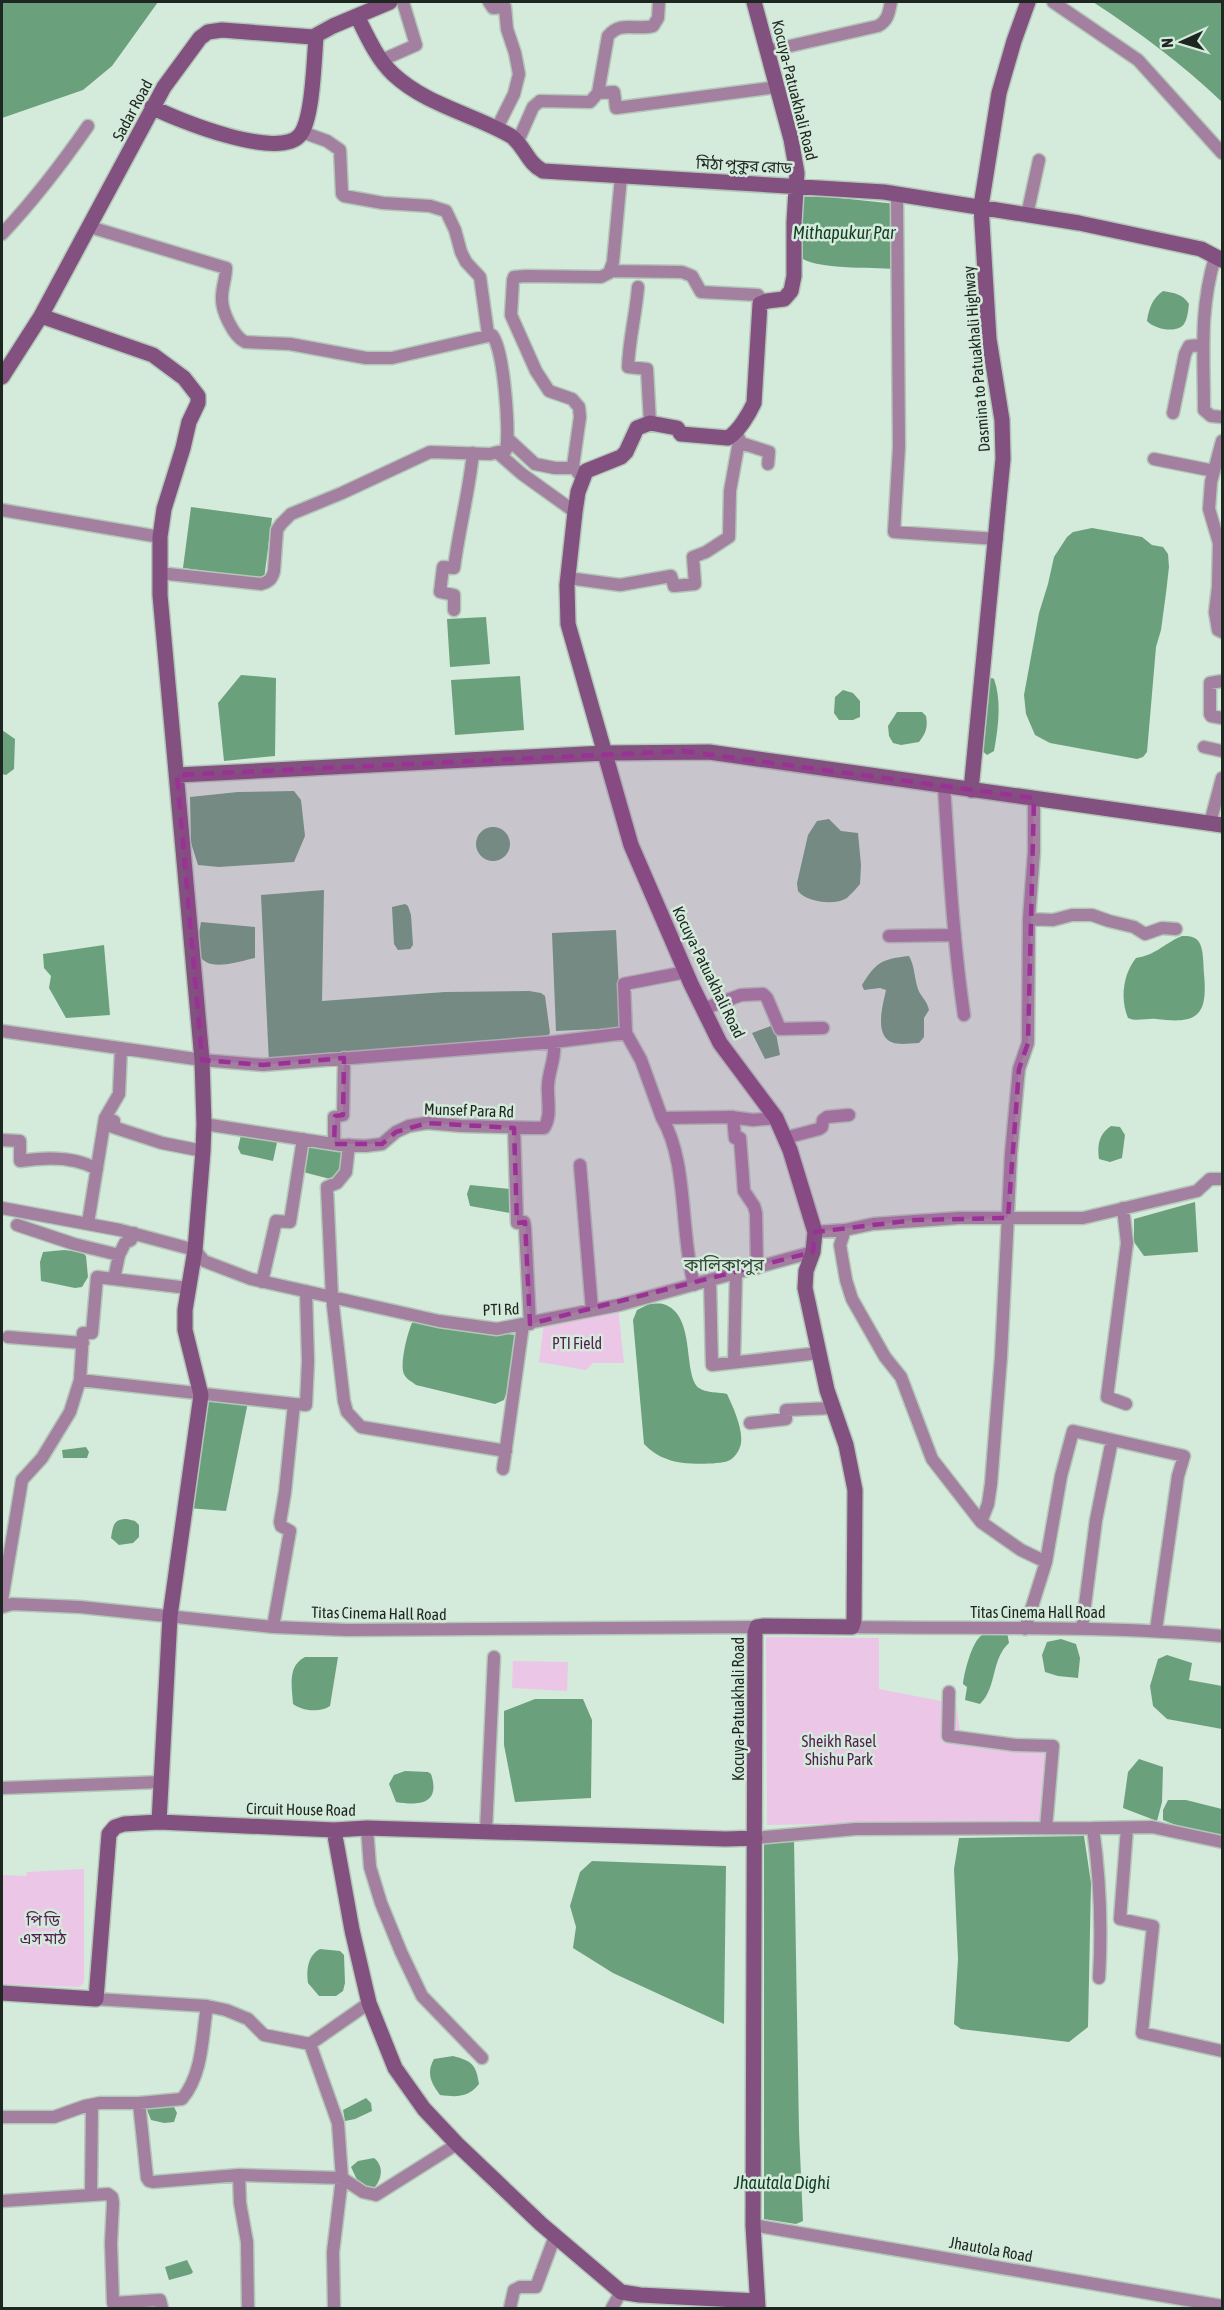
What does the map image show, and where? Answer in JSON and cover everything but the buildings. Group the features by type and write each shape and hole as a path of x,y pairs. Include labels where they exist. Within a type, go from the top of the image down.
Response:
{"street":[{"path":"152,107 194,125 259,143 290,142 302,132 310,96 316,36 333,26 390,2"},
{"path":"382,60 416,45 403,2"},
{"path":"489,2 493,8 505,6 507,29 519,74 514,94 497,128"},
{"path":"518,141 530,112 537,103 543,101 590,102 598,93 608,36 615,29 623,26 653,26 658,18 659,2"},
{"name":"Kocuya-Patuakhali Road","path":"754,2 791,139 797,173 794,276 791,291 784,299 763,302"},
{"path":"768,51 884,24 891,2"},
{"name":"Dasmina to Patuakhali Highway","path":"971,790 1003,470 1003,439 989,339 981,206 999,93 1028,2"},
{"path":"1053,2 1138,60 1222,153"},
{"name":"মিঠা পুকুর রোড","path":"357,16 382,60 393,74 425,96 497,128 518,141 531,162 543,171 796,185 897,194 1079,223 1201,249 1219,258"},
{"name":"Sadar Road","path":"2,377 41,316 152,107 200,38 208,32 222,30 316,36"},
{"path":"598,93 614,92 616,108 777,87"},
{"path":"2,234 54,174 88,126"},
{"path":"302,132 327,141 340,150 340,187 344,196 383,203 430,206 446,211 453,222 466,262 480,277 488,334"},
{"path":"1027,215 1039,160"},
{"path":"610,271 621,177"},
{"path":"897,194 899,447 894,532 997,539"},
{"path":"90,227 226,268 221,299 233,329 239,339 245,342 290,344 366,358 392,358 488,334 495,338 500,351 508,439 506,450 498,453 430,452 342,494 291,514 277,530 274,571 267,583 159,573"},
{"path":"1219,258 1204,298 1202,345 1204,410 1211,416 1222,417"},
{"path":"568,578 620,585 671,576 674,586 695,584 693,557 706,552 729,537 730,491 738,435 754,403 760,304 763,302 759,295 701,292 692,276 682,272 610,271 601,277 514,277 511,315 536,371 549,390 572,399 579,407 580,417 573,466 578,473"},
{"path":"638,287 636,315 629,339 628,367 647,369 650,423"},
{"path":"41,316 153,355 184,378 198,396 198,403 189,422 164,509 160,537 159,573 202,1060 204,1124 195,1250 188,1288 185,1330 201,1395 170,1616 159,1822"},
{"path":"1173,413 1185,354 1189,346 1202,345"},
{"path":"508,439 535,464 578,473 621,458 637,428 650,423 677,428 681,434 728,438 738,435 769,452 768,464"},
{"path":"1222,441 1214,471 1209,509 1219,543 1215,623 1218,630 1222,632"},
{"path":"454,610 454,595 440,592 443,567 454,568 458,534 470,483 473,453"},
{"path":"498,453 522,474 575,512"},
{"path":"1154,459 1214,471"},
{"name":"Kocuya-Patuakhali Road","path":"578,473 568,578 568,624 631,845 686,972 720,1043 776,1118 785,1138 815,1232 813,1252 806,1271 805,1288 832,1408 846,1445 855,1490 854,1620 852,1627 757,1627 754,1642 753,2224 758,2305"},
{"path":"2,510 160,537"},
{"path":"1222,681 1210,683 1209,692 1210,714 1222,718"},
{"path":"1204,747 1222,751"},
{"path":"177,776 604,753 709,752 1216,824 1222,778"},
{"path":"944,786 950,891 958,979 964,1015"},
{"path":"981,1522 988,1504 991,1484 1001,1357 1011,1154 1019,1069 1028,1043 1029,919 1034,852 1034,798"},
{"path":"1029,919 1053,920 1072,915 1092,915 1134,927 1145,934 1162,928 1176,929"},
{"path":"889,936 954,935"},
{"path":"686,972 624,984 626,1033 641,1060 675,1146 684,1233 694,1285"},
{"path":"703,1009 741,995 763,994 767,998 776,1025 780,1029 823,1028"},
{"path":"2,1030 202,1060 263,1065 554,1042 626,1033"},
{"name":"Munsef Para Rd","path":"204,1124 349,1145 382,1144 396,1132 410,1126 427,1123 544,1128 548,1123 548,1084 551,1066 555,1059 554,1042"},
{"path":"88,1223 106,1118 119,1094 121,1049"},
{"path":"334,1144 334,1117 343,1115 344,1058"},
{"path":"785,1138 819,1129 822,1127 824,1118 849,1115"},
{"path":"662,1118 733,1117 753,1120 776,1118"},
{"path":"733,1117 735,1138 740,1138 744,1191 756,1213 757,1268"},
{"path":"106,1118 114,1121 113,1127 162,1143 203,1151"},
{"path":"503,1469 526,1324 525,1228 524,1222 517,1223 514,1128"},
{"path":"262,1282 276,1221 290,1222 303,1139"},
{"path":"2,1140 20,1141 20,1161 50,1158 78,1162 97,1169"},
{"path":"349,1145 346,1172 337,1184 327,1187 332,1297 347,1412 361,1426 506,1451"},
{"path":"580,1165 592,1310"},
{"path":"815,1232 915,1220 1083,1218 1197,1191 1210,1179 1222,1179"},
{"path":"2,1208 134,1233 195,1250"},
{"path":"1123,1208 1127,1243 1107,1397 1126,1404"},
{"path":"17,1226 119,1255"},
{"path":"845,1230 840,1245 852,1299 885,1357 901,1377 932,1459 981,1522 1021,1550 1046,1562"},
{"path":"114,1279 119,1255 125,1243 132,1240 134,1233"},
{"name":"PTI Rd","path":"195,1250 204,1261 216,1267 262,1282 439,1321 497,1329 592,1310 813,1252"},
{"path":"734,1362 736,1274"},
{"path":"2,1600 22,1480 42,1458 70,1412 80,1380 84,1333 92,1333 97,1277 188,1288"},
{"path":"710,1280 712,1365 819,1353"},
{"path":"80,1380 306,1405 308,1361 306,1292"},
{"path":"8,1337 83,1343"},
{"path":"273,1627 290,1531 281,1526 280,1522 294,1404"},
{"path":"750,1423 786,1419 786,1410 832,1408"},
{"path":"1025,1629 1046,1562 1061,1476 1073,1431 1184,1456 1156,1630"},
{"path":"1082,1628 1096,1520 1112,1440"},
{"name":"Titas Cinema Hall Road","path":"2,1607 12,1604 80,1607 273,1627 405,1630 757,1627"},
{"name":"Titas Cinema Hall Road","path":"852,1627 1082,1628 1156,1630 1222,1636"},
{"path":"486,1831 494,1657"},
{"path":"949,1692 948,1736 1015,1745 1053,1746 1046,1828"},
{"path":"2,1788 161,1782"},
{"name":"Circuit House Road","path":"96,1999 109,1834 115,1827 124,1824 159,1822 334,1830 367,1828 755,1838"},
{"path":"755,1838 856,1829 1152,1827 1222,1842"},
{"path":"367,1828 370,1867 381,1904 422,1996 482,2058"},
{"path":"1093,1828 1098,1864 1101,1938 1099,1978"},
{"path":"1127,1828 1120,1919 1153,1926 1142,2033 1222,2051"},
{"path":"334,1830 352,1930 369,2003 395,2068 424,2109 457,2145 555,2236 621,2292 758,2305"},
{"path":"2,1993 207,2006 226,2010 248,2019 264,2035 310,2044 369,2003"},
{"path":"2,2117 54,2117 92,2105 182,2099 191,2089 196,2075 207,2006"},
{"path":"310,2044 338,2123 342,2178 333,2252 334,2308"},
{"path":"139,2103 149,2181 239,2175 342,2178 363,2192 376,2195 457,2145"},
{"path":"91,2194 92,2105"},
{"path":"239,2175 240,2203 247,2241 248,2308"},
{"path":"2,2201 108,2194 112,2197 113,2203 110,2266 113,2303 160,2300 162,2308"},
{"name":"Jhautola Road","path":"753,2224 1222,2306"},
{"path":"510,2308 514,2290 520,2287 536,2287 555,2236"},
{"path":"612,2308 621,2292"}],"highlighted area":[{"path":"683,751 1034,798 1028,1043 1019,1069 1008,1218 915,1220 815,1232 813,1252 530,1324 525,1222 517,1223 514,1128 427,1123 396,1132 382,1144 340,1145 334,1144 335,1116 343,1115 344,1058 263,1065 202,1060 177,775"}],"green space":[{"name":"PTI Field","path":"618,1308 624,1363 593,1363 586,1370 539,1362 544,1323"},
{"name":"Sheikh Rasel Shishu Park","path":"766,1637 879,1638 879,1689 956,1704 962,1745 1047,1750 1042,1820 767,1825"},
{"path":"513,1661 568,1662 567,1691 512,1688"},
{"name":"পি ডি এস মাঠ","path":"84,1869 84,1982 80,1987 2,1984 2,1875 26,1876 27,1872"}],"water":[{"path":"2,2 158,2 112,66 83,90 2,118"},
{"path":"1093,2 1222,2 1222,102 1160,49"},
{"name":"Mithapukur Par","path":"802,194 896,204 895,269 829,266 816,264 799,256"},
{"path":"1163,291 1181,296 1189,304 1186,319 1181,327 1171,330 1155,326 1147,321 1152,304"},
{"path":"191,507 272,518 264,579 183,568"},
{"path":"1092,528 1142,537 1152,545 1163,547 1168,554 1169,567 1161,630 1156,647 1147,752 1143,757 1137,759 1050,743 1035,735 1026,714 1024,695 1039,613 1054,557 1073,532"},
{"path":"486,617 490,664 450,667 447,619"},
{"path":"241,675 276,678 275,756 224,761 218,703"},
{"path":"520,676 524,730 455,735 451,680"},
{"path":"992,678 998,696 997,734 994,751 987,755 980,749 989,679"},
{"path":"843,690 853,693 860,701 860,717 853,720 839,720 834,713 835,697"},
{"path":"897,712 922,712 926,716 926,730 919,742 901,745 893,743 889,736 888,726"},
{"path":"2,730 15,739 14,769 6,775 2,774"},
{"path":"294,791 301,800 305,836 294,862 219,867 198,865 191,843 190,797 238,792"},
{"path":"829,819 841,831 858,833 860,884 847,898 835,902 821,902 802,895 798,891 797,883 808,835 817,821"},
{"path":"493,827 505,832 510,844 505,856 493,861 481,856 476,844 481,832"},
{"path":"324,890 322,1001 445,992 529,991 545,996 550,1033 547,1037 269,1063 261,895"},
{"path":"405,904 411,915 413,945 410,949 398,950 394,944 392,907"},
{"path":"201,922 255,927 255,958 223,965 207,963 198,951"},
{"path":"616,930 621,1028 556,1031 552,933"},
{"path":"1182,936 1196,939 1202,949 1205,988 1201,1008 1197,1014 1181,1020 1128,1018 1124,1003 1124,987 1132,964 1136,958 1154,952"},
{"path":"104,945 110,1015 66,1018 49,988 51,976 44,968 43,954"},
{"path":"909,956 918,989 929,1010 924,1018 924,1037 919,1043 897,1044 888,1040 881,1028 886,990 880,988 864,990 862,985 871,971 881,963"},
{"path":"771,1026 775,1028 780,1055 765,1059 752,1033"},
{"path":"1111,1126 1120,1127 1125,1135 1122,1158 1110,1162 1099,1159 1098,1149 1101,1136"},
{"path":"241,1135 278,1138 273,1161 241,1154 238,1148"},
{"path":"304,1145 342,1151 346,1160 334,1180 303,1172"},
{"path":"470,1185 510,1189 510,1213 470,1206 467,1194"},
{"path":"1195,1202 1198,1252 1144,1256 1134,1242 1134,1219"},
{"path":"64,1250 82,1252 86,1256 88,1277 82,1287 75,1288 41,1281 40,1262 43,1252"},
{"path":"649,1304 663,1304 674,1310 681,1320 691,1371 699,1388 708,1392 727,1394 737,1418 741,1437 738,1451 728,1461 697,1464 673,1461 658,1455 644,1444 633,1320 637,1310"},
{"path":"420,1320 515,1335 517,1338 510,1382 504,1400 495,1404 416,1385 406,1377 403,1366 406,1340 412,1323"},
{"path":"204,1399 248,1402 226,1511 188,1508"},
{"path":"86,1447 89,1452 87,1458 63,1458 62,1450"},
{"path":"127,1519 139,1525 139,1537 133,1543 119,1545 111,1538 113,1527 119,1520"},
{"path":"1007,1632 1009,1643 999,1657 985,1697 980,1704 965,1700 967,1687 963,1684 964,1679 969,1658 978,1638 984,1634"},
{"path":"1061,1639 1076,1644 1080,1658 1078,1678 1045,1672 1042,1655 1047,1642"},
{"path":"1167,1655 1192,1663 1189,1680 1222,1686 1222,1729 1167,1719 1153,1706 1150,1686 1158,1659"},
{"path":"305,1657 338,1657 330,1706 321,1710 302,1708 293,1704 293,1671 299,1661"},
{"path":"535,1699 583,1699 592,1720 591,1798 515,1802 504,1745 504,1711"},
{"path":"1139,1759 1163,1767 1162,1802 1157,1821 1123,1808 1128,1772"},
{"path":"405,1771 431,1774 433,1792 426,1801 413,1804 396,1802 389,1784 394,1775"},
{"path":"1168,1800 1186,1800 1222,1809 1222,1837 1186,1829 1163,1820 1163,1810"},
{"path":"1084,1836 1091,1883 1088,2027 1069,2042 961,2029 954,2024 958,1959 954,1869 959,1838"},
{"name":"Jhautala Dighi","path":"794,1840 799,2131 803,2221 796,2224 764,2219 764,1844 768,1841"},
{"path":"592,1861 726,1866 724,2024 613,1973 573,1948 576,1927 570,1906 580,1872"},
{"path":"320,1949 340,1951 344,1955 345,1983 343,1991 336,1996 319,1996 308,1983 309,1963"},
{"path":"453,2056 472,2064 479,2084 466,2094 440,2095 434,2086 430,2069 434,2059"},
{"path":"366,2098 371,2103 372,2111 345,2121 343,2110"},
{"path":"173,2105 177,2113 174,2122 164,2123 151,2120 146,2107"},
{"path":"374,2158 381,2168 380,2176 375,2187 370,2189 359,2184 351,2167 358,2161"},
{"path":"187,2260 193,2272 169,2280 165,2267"}],"district":[{"name":"কালিকাপুর","path":"724,1264"}]}
